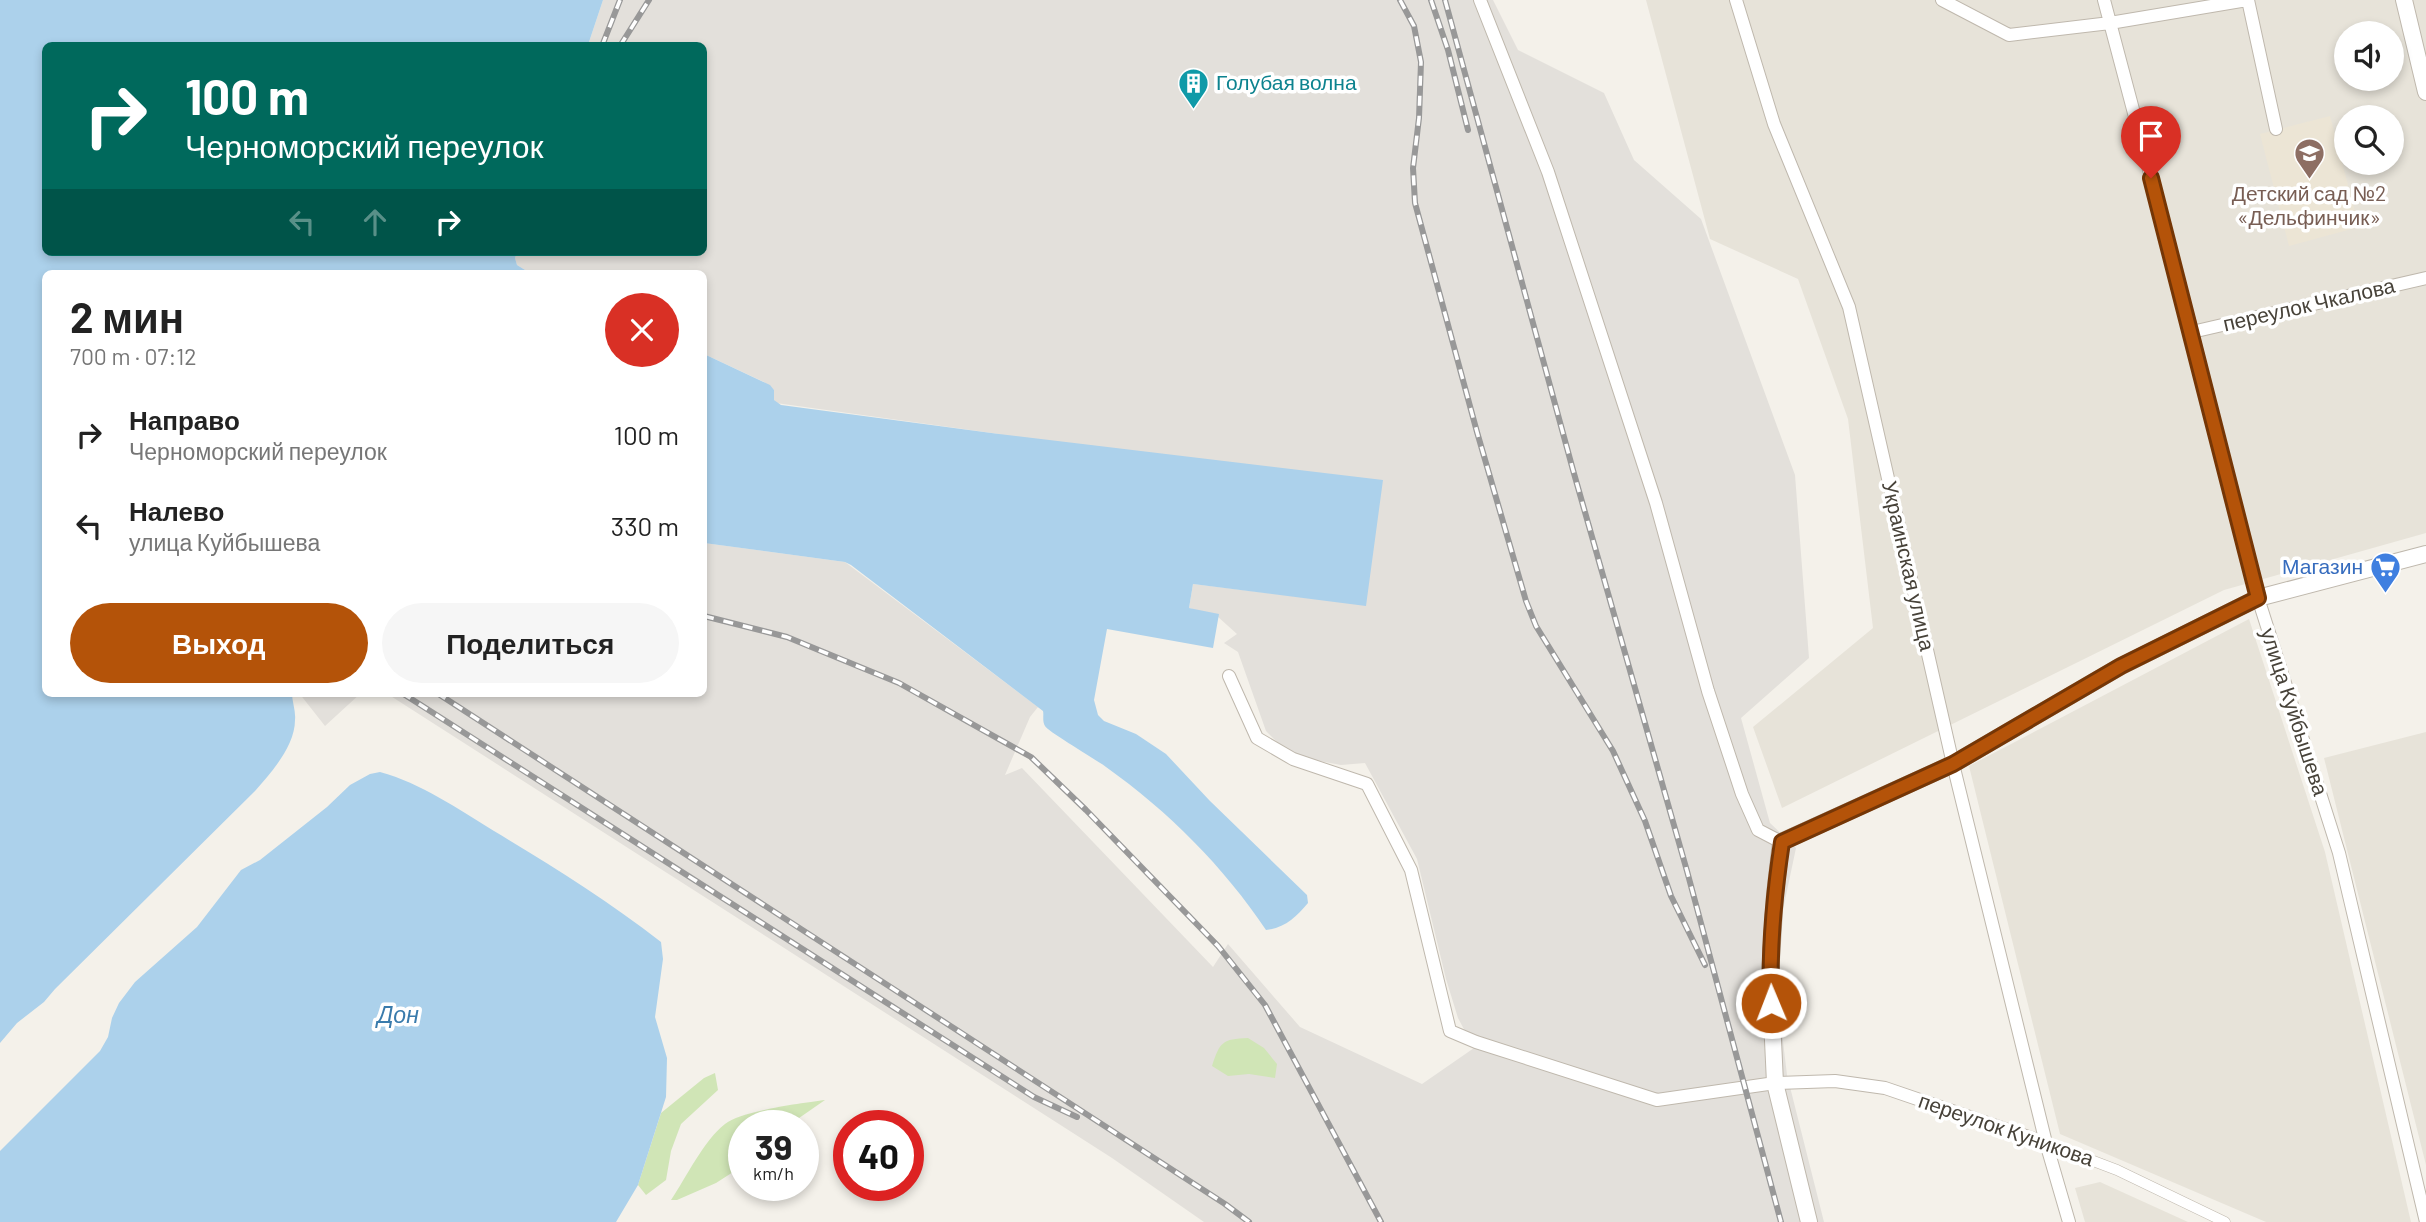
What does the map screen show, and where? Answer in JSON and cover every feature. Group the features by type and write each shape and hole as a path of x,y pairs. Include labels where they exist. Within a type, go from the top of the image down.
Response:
{"street":[{"path":"1480,0 1548,172 1656,503 1708,691 1742,794 1758,830 1782,842"},
{"name":"Украинская улица","path":"1736,0 1774,124 1849,307 1953,764 2046,1143 2069,1222"},
{"path":"1942,0 2009,35 2110,23 2222,1 2247,0 2276,129"},
{"name":"улица Куйбышева","path":"2104,0 2192,332 2258,598 2339,853 2423,1196 2426,1222"},
{"path":"2404,0 2426,92"},
{"name":"переулок Чкалова","path":"2192,332 2426,278"},
{"path":"1782,842 1953,764 2121,666 2258,598 2426,554"},
{"name":"переулок Куникова","path":"1229,676 1257,738 1293,759 1367,784 1411,870 1450,1031 1476,1042 1657,1100 1775,1083 1835,1081 1885,1088 2117,1170 2225,1222"},
{"path":"1782,842 1774,894 1770,976 1775,1083 1809,1222"}],"shaded area":[{"path":"603,0 1493,0 1518,50 1604,93 1634,160 1701,219 1795,475 1809,658 1741,718 1770,823 1796,848 1773,957 1787,1075 1824,1222 1204,1222 1112,1158 392,697 707,697 707,543 845,562 1038,707 1030,717 1005,775 1022,768 1213,967 1228,944 1300,1027 1422,1084 1474,1048 1458,1018 1446,979 1417,859 1365,763 1341,765 1309,759 1281,746 1266,731 1238,652 1224,643 1237,634 1217,616 1189,608 1193,584 1366,605 999,434 776,403 774,390 764,382 707,355 707,270 525,270 517,265 516,256 707,256 707,42 589,42"},
{"path":"1646,0 2426,0 2426,533 2224,590 1782,808 1753,727 1873,628 1848,419 1798,279 1710,239"},
{"name":"Детский сад №2 «Дельфинчик»","path":"2330,116 2334,131 2334,175 2345,175 2359,227 2289,246 2260,134"},
{"path":"2249,619 2325,852 2411,1222 2266,1222 2060,1134 1969,766"},
{"path":"302,697 357,697 325,726"},
{"path":"2426,732 2426,1165 2324,758"},
{"path":"2100,1182 2188,1222 2085,1222 2075,1188"}],"green space":[{"path":"1248,1038 1264,1048 1277,1064 1275,1078 1249,1074 1228,1076 1212,1066 1223,1043"},
{"path":"715,1073 718,1090 681,1124 671,1151 666,1180 646,1195 638,1185 661,1113 704,1078"},
{"path":"825,1100 811,1110 763,1110"},
{"path":"728,1122 728,1175 677,1200 671,1200 703,1149"}],"water":[{"path":"0,0 603,0 589,42 42,42 42,256 516,256 517,265 525,270 42,270 42,697 293,697 295,720 287,749 255,791 44,1002 17,1023 0,1043"},
{"path":"707,355 770,385 774,390 774,400 781,405 1383,480 1366,606 1193,584 1189,608 1219,614 1213,648 1107,629 1094,700 1098,715 1104,721 1136,734 1166,754 1210,801 1307,895 1308,903 1284,924 1266,930 1232,884 1173,821 1106,767 1048,729 1044,724 1043,711 845,562 707,543"},
{"name":"Дон","path":"380,772 410,783 453,806 579,884 661,942 663,959 655,1017 667,1058 666,1097 638,1185 616,1222 0,1222 0,1151 100,1051 108,1037 119,1003 135,982 197,927 241,870 260,860 327,807 350,785 370,774"}],"railway":[{"path":"604,42 620,0"},
{"path":"623,42 649,0"},
{"path":"1400,0 1414,26 1421,62 1419,118 1413,168 1415,203 1526,601 1536,626 1613,751 1645,821 1671,896 1705,965"},
{"path":"1431,0 1448,50 1468,130"},
{"path":"1445,0 1573,470 1687,871 1781,1222"},
{"path":"707,617 787,637 899,683 1031,757 1218,946 1265,1005 1381,1222"},
{"path":"408,697 1034,1097 1077,1117"},
{"path":"443,697 1249,1222"}],"place":[{"name":"Голубая волна","path":"1193,110"},
{"name":"Детский сад №2 «Дельфинчик»","path":"2309,181"},
{"name":"Магазин","path":"2386,594"}],"route":[{"path":"1771,1003 1774,894 1782,842 1953,764 2121,666 2258,598 2151,178"}]}
